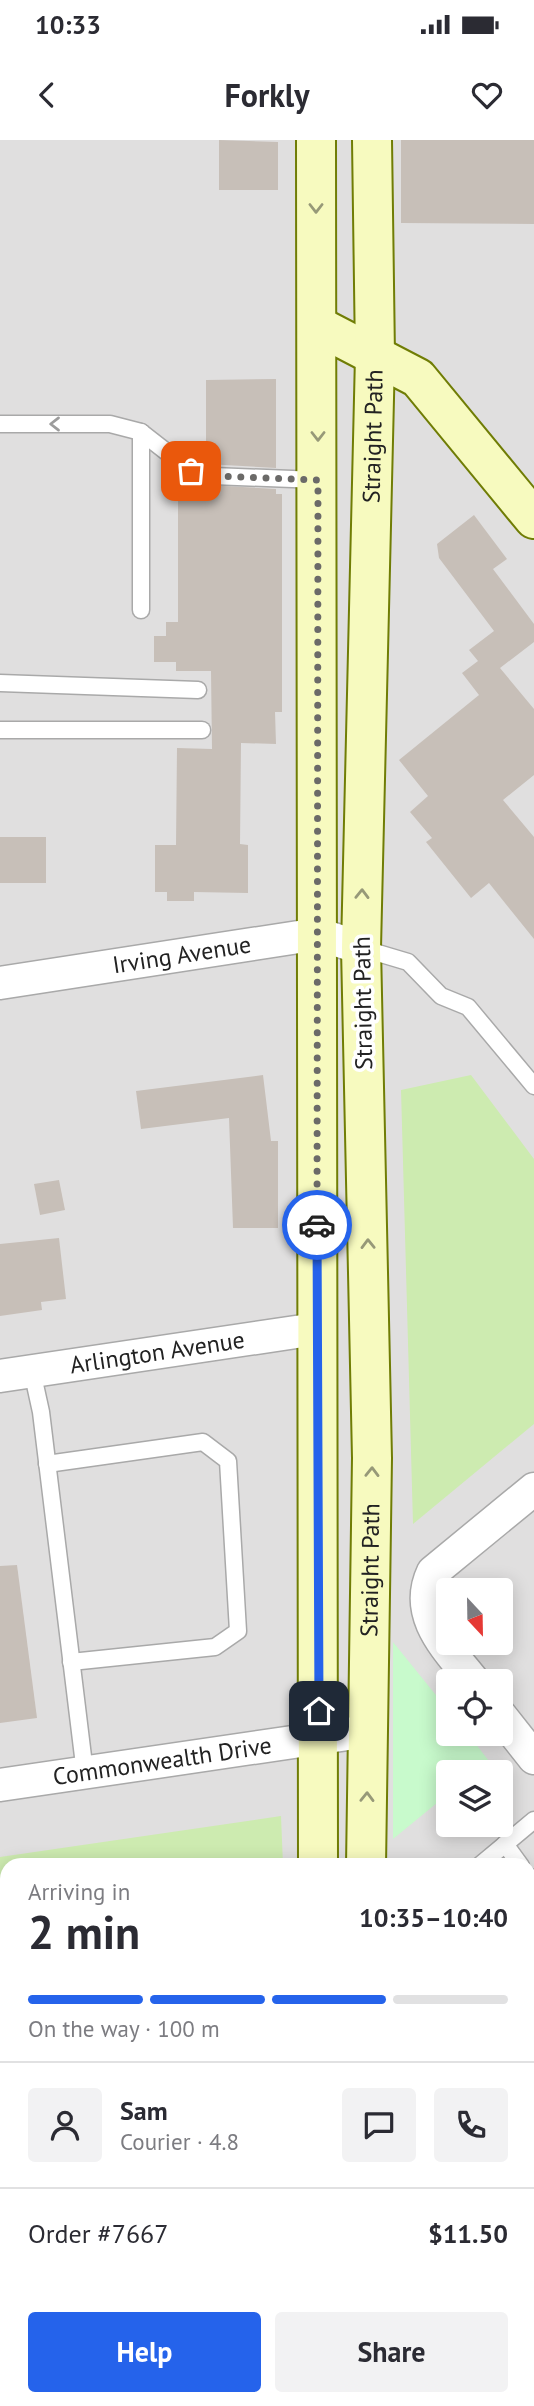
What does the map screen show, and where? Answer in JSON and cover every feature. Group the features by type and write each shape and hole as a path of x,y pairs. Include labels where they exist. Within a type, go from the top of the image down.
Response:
{"main road":[{"name":"Straight Path","path":"316,140 318,1858"},
{"name":"Straight Path","path":"368,1858 372,1458 361,948 375,356 372,140"},
{"path":"318,326 418,378 534,519"}],"street":[{"name":"Irving Avenue","path":"0,983 318,934 361,948"},
{"name":"Arlington Avenue","path":"0,1376 316,1329"},
{"path":"464,1669 434,1630 425,1605 425,1593 433,1572 534,1489"},
{"name":"Commonwealth Drive","path":"0,1786 368,1731"},
{"path":"513,1731 534,1758"}],"lane":[{"path":"0,424 110,424 141,432 191,471 213,476 318,480"},
{"path":"141,432 141,610"},
{"path":"0,683 198,690"},
{"path":"0,730 202,730"},
{"path":"361,948 408,962 441,996 468,1007 534,1086"},
{"path":"32,1371 41,1412 85,1773"},
{"path":"47,1464 203,1442 228,1461 238,1631 215,1647 71,1662"},
{"path":"488,1858 534,1820"},
{"path":"505,1844 515,1858"}],"shaded area":[{"path":"0,140 534,140 534,1858 0,1858"}],"green space":[{"path":"471,1075 534,1159 534,1424 413,1524 401,1090"},
{"path":"393,1642 436,1695 436,1746 477,1746 488,1760 436,1760 436,1804 393,1839"},
{"path":"281,1816 283,1858 0,1857"}],"building":[{"path":"219,140 278,142 278,190 219,190"},
{"path":"401,140 534,140 534,224 401,223"},
{"path":"276,379 276,468 206,464 206,380"},
{"path":"206,485 276,489 276,494 282,494 282,712 275,712 276,744 241,743 240,844 248,845 248,893 194,892 194,901 167,901 167,892 155,892 155,845 176,845 177,748 212,749 211,671 176,671 176,662 154,662 154,636 166,636 166,622 178,622 178,494 206,494"},
{"path":"474,515 507,559 493,569 534,624 534,642 500,668 534,709 534,775 503,800 534,837 534,939 489,883 471,898 426,842 432,838 410,812 428,796 399,760 479,695 462,673 478,661 469,650 494,631 439,558 437,544"},
{"path":"0,837 46,837 46,883 0,883"},
{"path":"263,1075 271,1141 278,1141 278,1228 233,1228 229,1118 141,1129 136,1091"},
{"path":"59,1180 65,1210 40,1215 34,1184"},
{"path":"59,1238 66,1299 41,1302 42,1310 0,1316 0,1244"},
{"path":"17,1565 37,1718 0,1723 0,1566"}],"way so far":[{"path":"191,471 213,476 318,480 317,1225"}],"route":[{"path":"317,1225 319,1711"}]}
